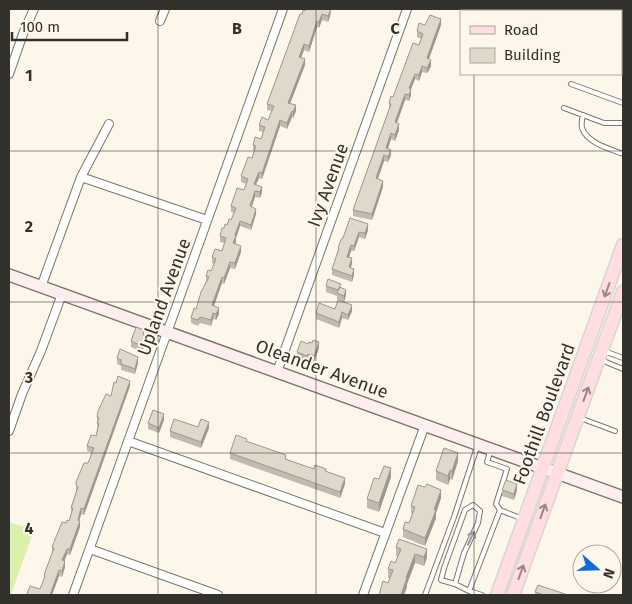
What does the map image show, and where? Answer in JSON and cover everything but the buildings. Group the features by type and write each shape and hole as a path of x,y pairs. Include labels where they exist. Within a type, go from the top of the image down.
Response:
{"main road":[{"name":"Foothill Boulevard","path":"497,595 623,245"},
{"name":"Foothill Boulevard","path":"513,595 623,292"}],"street":[{"path":"9,74 34,9"},
{"path":"160,21 165,9"},
{"name":"Upland Avenue","path":"73,595 284,9"},
{"name":"Ivy Avenue","path":"277,372 407,9"},
{"path":"41,287 80,177 109,124"},
{"path":"80,177 207,220"},
{"name":"Oleander Avenue","path":"9,275 623,497"},
{"path":"9,431 62,294"},
{"path":"363,595 424,425"},
{"path":"128,441 385,533"},
{"path":"90,549 197,592 218,595"}],"lane":[{"path":"572,84 623,103"},
{"path":"564,108 604,123 623,123"},
{"path":"583,115 581,125 585,134 590,139 623,154"},
{"path":"600,355 623,358"},
{"path":"600,355 623,369"},
{"path":"578,417 614,431"},
{"path":"425,595 454,517 478,444"},
{"path":"491,449 487,462 507,469 496,504 500,510 525,520"},
{"path":"455,584 464,553 478,523 480,511 473,505 466,510 441,580 482,595"},
{"path":"469,591 500,510"}],"green space":[{"path":"9,522 34,530 11,595 9,595"}]}
